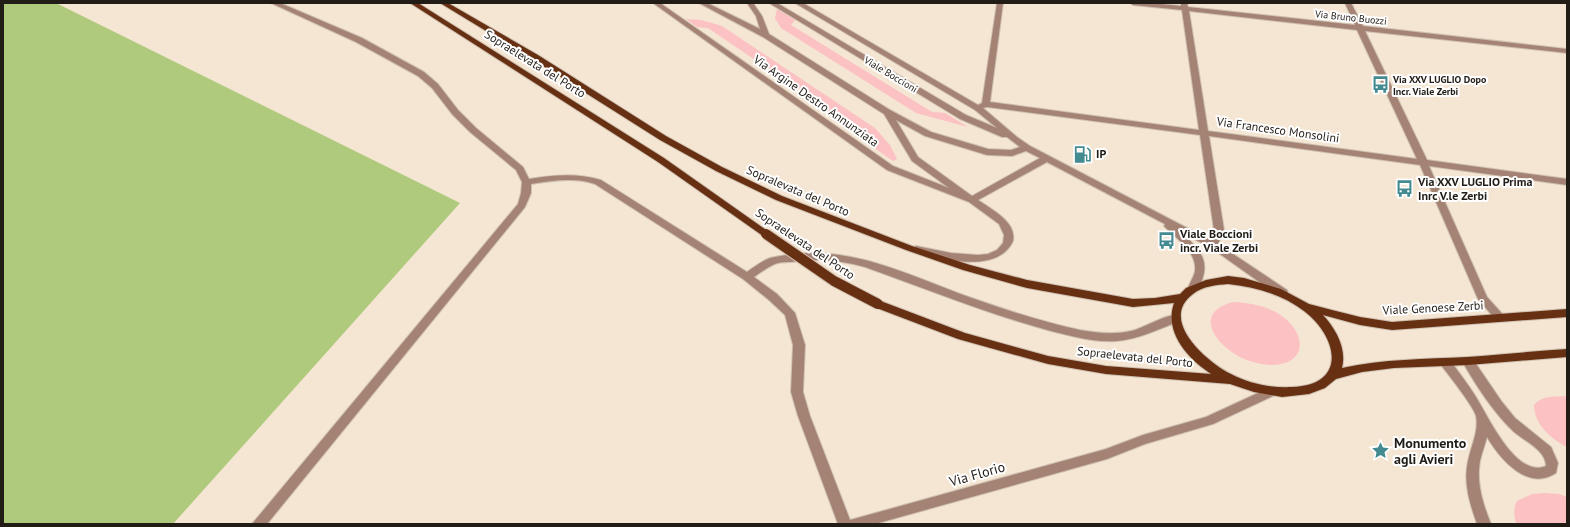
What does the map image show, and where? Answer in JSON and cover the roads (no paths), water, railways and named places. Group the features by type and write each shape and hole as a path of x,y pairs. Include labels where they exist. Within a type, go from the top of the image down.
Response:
{"main road":[{"name":"Sopraelevata del Porto","path":"413,3 459,30 661,160 828,278 856,294 901,314 962,336 1061,362 1107,370 1233,380"},
{"name":"Sopralevata del Porto","path":"443,3 535,57 663,138 719,169 779,198 909,248 967,268 1027,284 1104,300 1156,302 1180,298"},
{"name":"Viale Genoese Zerbi","path":"1180,298 1193,288 1214,281 1228,280 1263,286 1283,293 1303,304 1338,317 1369,324 1392,326 1567,313"},
{"path":"1180,298 1176,307 1178,330 1196,356 1211,368 1233,380 1271,392 1288,393 1305,391 1322,385 1333,375 1362,368 1567,353"},
{"name":"Viale Genoese Zerbi","path":"1303,304 1318,317 1329,330 1335,342 1338,354 1338,365 1333,375"}],"street":[{"path":"259,524 522,205 526,193 526,182 520,169 473,130 455,112 435,86 421,74 359,40 274,3"},
{"name":"Via Argine Destro Annunziata","path":"656,3 890,168 972,200"},
{"name":"Via Argine Destro Annunziata","path":"702,3 766,35 887,112 928,134 987,152 1012,153 1027,148"},
{"path":"750,3 759,16 766,35"},
{"name":"Viale Boccioni","path":"772,3 963,117 1014,139"},
{"name":"Viale Boccioni","path":"798,3 982,106 1014,139 1027,148 1213,245 1283,293"},
{"path":"982,106 1000,3"},
{"name":"Via Bruno Buozzi","path":"1133,3 1184,6 1567,51"},
{"path":"1348,3 1423,162 1483,300 1501,318"},
{"path":"1184,6 1219,230 1213,245"},
{"name":"Via Francesco Monsolini","path":"982,106 1204,132 1567,182"},
{"name":"Via Argine Destro Annunziata","path":"887,112 915,158 1002,222 1009,234 1009,241 999,254 979,259 909,248"},
{"path":"972,200 1046,159"},
{"path":"526,182 568,176 587,178 598,182 747,277 773,297 790,313 799,345 797,392 804,416 845,524"},
{"name":"Viale Boccioni","path":"1162,218 1192,249 1198,259 1200,268 1199,276 1193,288"},
{"path":"747,277 761,267 774,261 805,256 826,256 846,258 868,264 1008,314 1091,336 1117,337 1131,335 1176,318"},
{"path":"1445,362 1476,405 1498,443 1512,461 1535,473 1542,473 1552,470 1553,465 1549,454 1515,426 1468,361"},
{"name":"Via Florio","path":"854,524 1107,454 1143,440 1209,421 1271,392"},
{"path":"1476,405 1483,430 1474,460 1472,477 1474,493 1484,524"}],"place":[{"name":"Via XXV LUGLIO Dopo Incr. Viale Zerbi","path":"1380,85"},
{"name":"IP","path":"1083,154"},
{"name":"Via XXV LUGLIO Prima Inrc V.le Zerbi","path":"1405,189"},
{"name":"Viale Boccioni incr. Viale Zerbi","path":"1167,241"},
{"name":"Monumento agli Avieri","path":"1381,451"}]}
